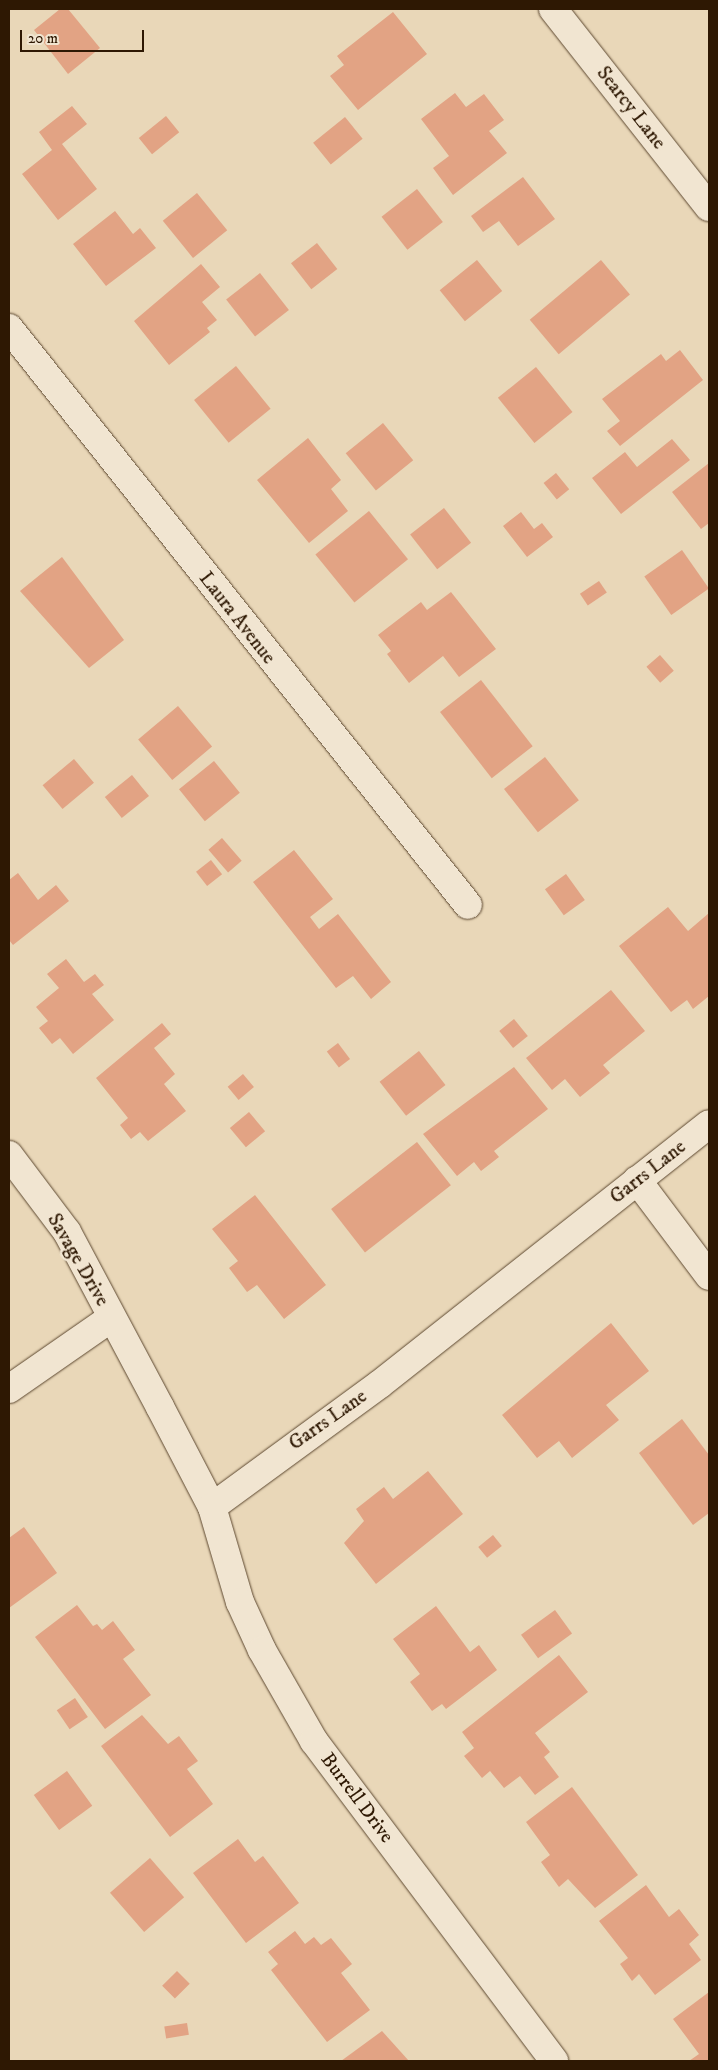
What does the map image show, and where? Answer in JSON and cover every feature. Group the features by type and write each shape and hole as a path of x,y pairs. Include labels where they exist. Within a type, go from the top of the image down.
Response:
{"street":[{"name":"Searcy Lane","path":"553,9 709,207"},
{"name":"Laura Avenue","path":"9,328 468,905"},
{"name":"Garrs Lane","path":"212,1506 380,1384 709,1124"},
{"name":"Savage Drive","path":"9,1155 67,1232 111,1318"},
{"path":"637,1180 709,1276"},
{"path":"9,1390 111,1318 212,1506"},
{"name":"Burrell Drive","path":"212,1506 240,1602 314,1741 554,2061"}],"building":[{"path":"60,9 68,9 100,48 68,74 34,30"},
{"path":"393,12 427,54 358,110 330,76 344,65 337,56"},
{"path":"455,93 466,107 484,94 504,120 489,131 507,153 453,195 433,168 449,156 421,119"},
{"path":"72,106 87,124 62,144 97,189 58,220 22,174 52,150 39,132"},
{"path":"166,116 179,132 152,154 139,138"},
{"path":"345,117 363,139 331,165 313,143"},
{"path":"523,177 555,219 518,246 499,221 483,232 471,216"},
{"path":"417,189 443,222 407,250 382,217"},
{"path":"197,193 227,230 193,258 163,221"},
{"path":"115,211 133,234 140,228 156,248 106,286 73,244"},
{"path":"317,243 337,269 311,289 291,263"},
{"path":"477,260 502,291 465,321 440,290"},
{"path":"601,260 630,294 559,354 530,320"},
{"path":"201,264 220,287 202,302 217,320 207,328 210,332 169,365 134,321"},
{"path":"260,273 289,310 255,337 226,299"},
{"path":"680,350 703,380 620,446 607,431 620,421 602,399 661,354 666,361"},
{"path":"236,366 271,409 229,443 194,400"},
{"path":"536,367 573,412 534,443 498,398"},
{"path":"383,423 413,460 376,491 346,453"},
{"path":"308,438 341,480 331,489 348,511 309,543 257,480"},
{"path":"672,439 690,460 621,514 592,478 625,452 637,467"},
{"path":"709,463 709,523 701,529 672,492"},
{"path":"556,473 569,489 557,499 544,483"},
{"path":"444,508 471,543 437,569 410,534"},
{"path":"369,511 408,559 354,603 315,554"},
{"path":"521,512 534,529 542,523 553,537 527,557 503,526"},
{"path":"682,550 709,589 671,615 644,576"},
{"path":"62,557 124,640 89,668 20,591"},
{"path":"599,581 607,593 588,605 580,594"},
{"path":"451,592 496,649 459,677 443,656 409,683 387,654 391,651 378,635 421,602 427,610"},
{"path":"660,655 674,671 660,683 646,667"},
{"path":"481,680 533,746 492,778 440,712"},
{"path":"178,706 212,747 172,780 138,739"},
{"path":"545,757 579,800 538,832 504,789"},
{"path":"74,759 94,783 63,809 43,785"},
{"path":"214,761 240,793 205,821 179,789"},
{"path":"132,775 149,796 122,818 105,797"},
{"path":"222,838 242,861 228,872 208,850"},
{"path":"294,850 333,899 310,917 319,929 338,914 391,982 371,999 353,976 336,988 253,882"},
{"path":"211,860 222,874 207,886 196,872"},
{"path":"18,873 38,900 56,885 69,901 13,945 9,940 9,880"},
{"path":"566,874 585,900 564,915 545,889"},
{"path":"668,907 688,931 709,913 709,996 693,1009 687,1000 671,1012 619,946"},
{"path":"66,959 84,982 95,974 104,985 92,994 114,1020 73,1054 60,1038 52,1044 39,1028 48,1021 36,1007 59,988 47,974"},
{"path":"611,990 645,1031 603,1065 610,1073 580,1097 565,1079 552,1090 526,1058"},
{"path":"514,1019 528,1036 513,1048 499,1031"},
{"path":"162,1023 171,1034 154,1048 175,1074 164,1084 186,1111 148,1141 140,1132 131,1139 120,1125 128,1118 96,1078"},
{"path":"338,1043 350,1059 339,1067 327,1051"},
{"path":"419,1051 445,1085 406,1116 380,1082"},
{"path":"514,1067 548,1109 494,1151 499,1157 481,1171 474,1162 457,1176 423,1134"},
{"path":"243,1074 254,1087 239,1100 228,1087"},
{"path":"249,1112 265,1131 246,1147 230,1128"},
{"path":"417,1142 451,1185 365,1252 331,1209"},
{"path":"255,1195 326,1285 284,1319 257,1285 247,1292 229,1268 238,1261 212,1229"},
{"path":"611,1323 649,1371 606,1405 619,1420 572,1458 559,1441 537,1458 502,1415"},
{"path":"682,1419 709,1455 709,1513 693,1525 639,1453"},
{"path":"428,1471 463,1514 376,1584 344,1543 364,1521 356,1509 384,1487 393,1499"},
{"path":"24,1527 57,1573 9,1608 9,1538"},
{"path":"493,1535 502,1546 487,1558 478,1547"},
{"path":"77,1605 93,1626 97,1624 102,1630 113,1621 135,1650 123,1659 151,1695 105,1729 35,1637"},
{"path":"436,1606 470,1652 479,1645 497,1670 446,1709 442,1704 432,1711 410,1682 420,1674 393,1639"},
{"path":"555,1610 572,1633 538,1658 521,1635"},
{"path":"559,1655 588,1692 535,1733 550,1752 544,1757 559,1777 535,1795 520,1776 504,1788 490,1771 482,1778 464,1756 474,1748 462,1732"},
{"path":"75,1698 88,1717 70,1729 57,1710"},
{"path":"142,1715 168,1744 179,1736 198,1761 187,1769 213,1804 170,1837 101,1746"},
{"path":"67,1771 92,1806 59,1830 34,1795"},
{"path":"572,1787 638,1875 595,1908 568,1879 559,1887 541,1862 550,1855 526,1822"},
{"path":"238,1839 255,1862 263,1856 299,1903 246,1943 193,1873"},
{"path":"150,1858 184,1897 144,1932 110,1893"},
{"path":"646,1885 669,1917 679,1909 699,1935 689,1944 701,1960 655,1995 639,1974 632,1981 620,1964 628,1958 599,1921"},
{"path":"295,1931 305,1944 314,1937 321,1945 331,1938 352,1964 341,1973 370,2010 327,2042 271,1970 278,1964 268,1952"},
{"path":"177,1971 190,1984 175,1999 162,1986"},
{"path":"709,1992 709,2061 689,2061 699,2054 673,2019"},
{"path":"187,2023 189,2035 166,2038 164,2027"},
{"path":"382,2031 409,2061 341,2061"}]}
